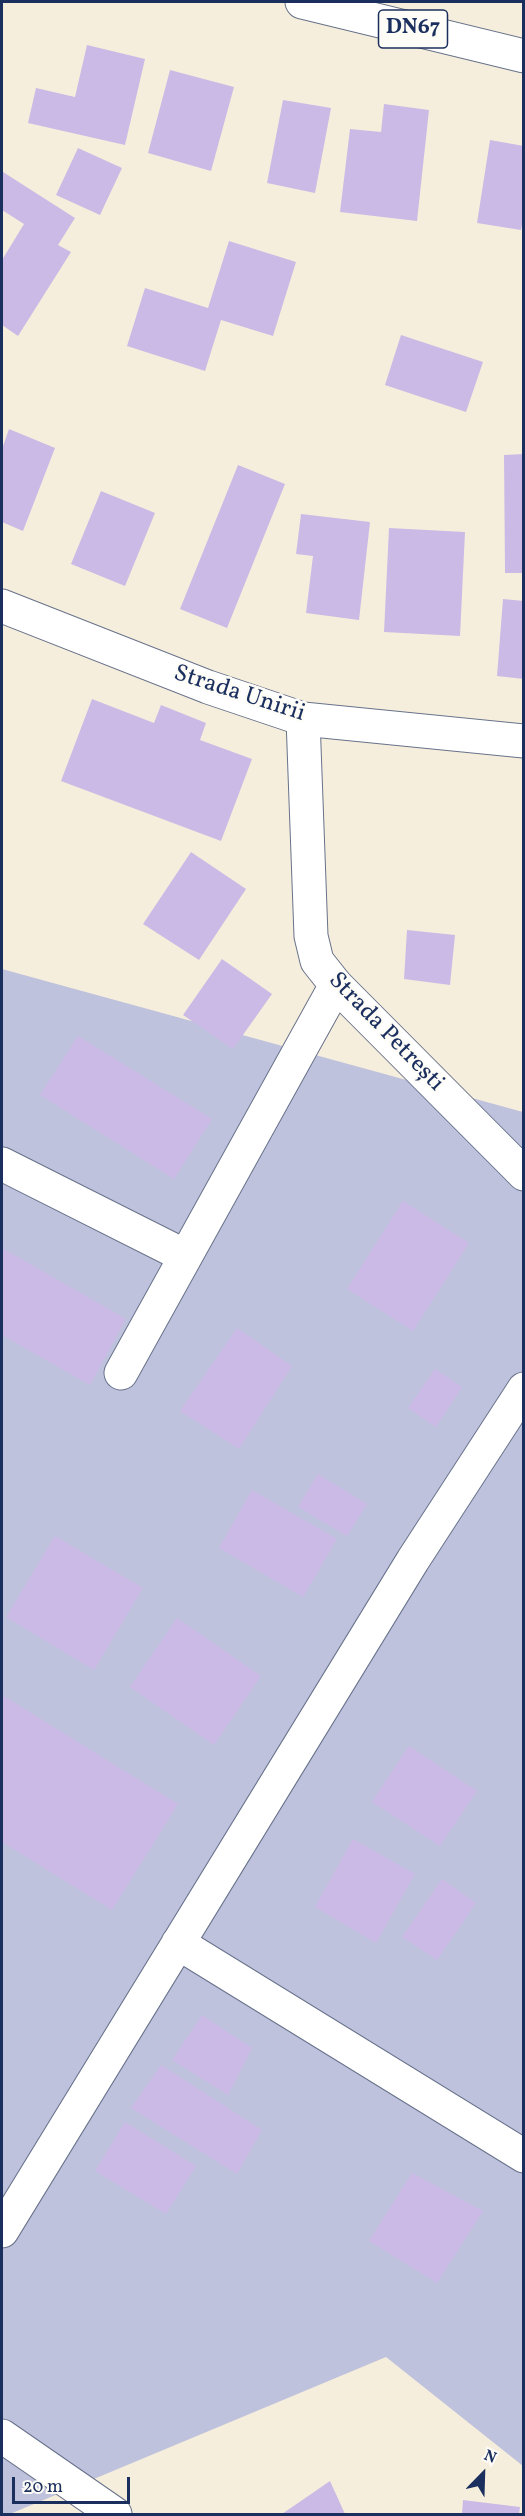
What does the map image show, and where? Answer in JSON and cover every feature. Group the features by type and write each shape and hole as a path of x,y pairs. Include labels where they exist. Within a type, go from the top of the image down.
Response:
{"street":[{"name":"DN67","path":"302,2 524,56"},
{"name":"Strada Unirii","path":"2,606 208,687 303,719 524,741"},
{"name":"Strada Petrești","path":"303,719 311,936 317,962 336,985 524,1174"},
{"path":"121,1373 336,985"},
{"path":"2,1164 186,1256"},
{"path":"2,2231 413,1560 524,1389"},
{"path":"178,1943 524,2156"},
{"path":"2,2436 115,2514"}],"shaded area":[{"path":"2,969 523,1112 523,2466 386,2357 10,2514 2,2514"}],"building":[{"path":"87,45 145,59 125,145 28,123 36,88 75,97"},
{"path":"170,70 234,87 211,171 148,153"},
{"path":"283,100 331,108 315,193 267,183"},
{"path":"384,104 429,110 417,221 340,212 350,129 381,132"},
{"path":"490,140 524,146 524,214 521,230 477,223"},
{"path":"78,148 122,168 100,215 56,195"},
{"path":"3,172 75,218 58,245 71,252 18,336 2,325 2,260 24,224 2,210"},
{"path":"229,241 296,262 273,336 221,320 205,371 127,346 145,288 208,308"},
{"path":"401,335 483,362 466,412 385,385"},
{"path":"9,429 55,448 23,531 2,522 2,449"},
{"path":"524,454 524,573 505,573 504,455"},
{"path":"238,465 285,484 227,628 180,609"},
{"path":"101,491 155,513 125,586 71,564"},
{"path":"301,514 370,522 359,620 306,613 313,556 296,554"},
{"path":"389,528 465,532 460,636 384,632"},
{"path":"503,599 524,601 524,679 497,676"},
{"path":"92,699 154,723 161,705 206,723 200,740 252,759 221,841 61,781"},
{"path":"191,852 246,889 199,960 143,924"},
{"path":"407,930 455,935 450,985 404,979"},
{"path":"222,959 272,994 233,1049 183,1015"},
{"path":"78,1036 212,1119 174,1179 40,1095"},
{"path":"403,1201 469,1243 413,1331 347,1289"},
{"path":"2,1248 126,1319 90,1385 2,1335"},
{"path":"237,1328 292,1366 239,1449 180,1411"},
{"path":"435,1369 462,1387 436,1427 408,1408"},
{"path":"318,1474 367,1504 347,1536 298,1507"},
{"path":"252,1490 337,1539 303,1597 219,1548"},
{"path":"55,1536 143,1588 94,1670 6,1617"},
{"path":"177,1618 261,1676 214,1745 130,1687"},
{"path":"2,1695 178,1804 112,1910 2,1842"},
{"path":"409,1746 477,1791 440,1846 372,1802"},
{"path":"353,1839 415,1874 376,1943 315,1907"},
{"path":"442,1879 476,1903 437,1960 402,1937"},
{"path":"202,2015 252,2048 228,2095 172,2060"},
{"path":"161,2065 262,2130 237,2174 131,2108"},
{"path":"125,2122 196,2166 166,2214 95,2171"},
{"path":"412,2173 483,2211 437,2283 369,2241"},
{"path":"330,2481 345,2514 282,2514"},
{"path":"463,2500 520,2507 519,2514 462,2514"}]}
